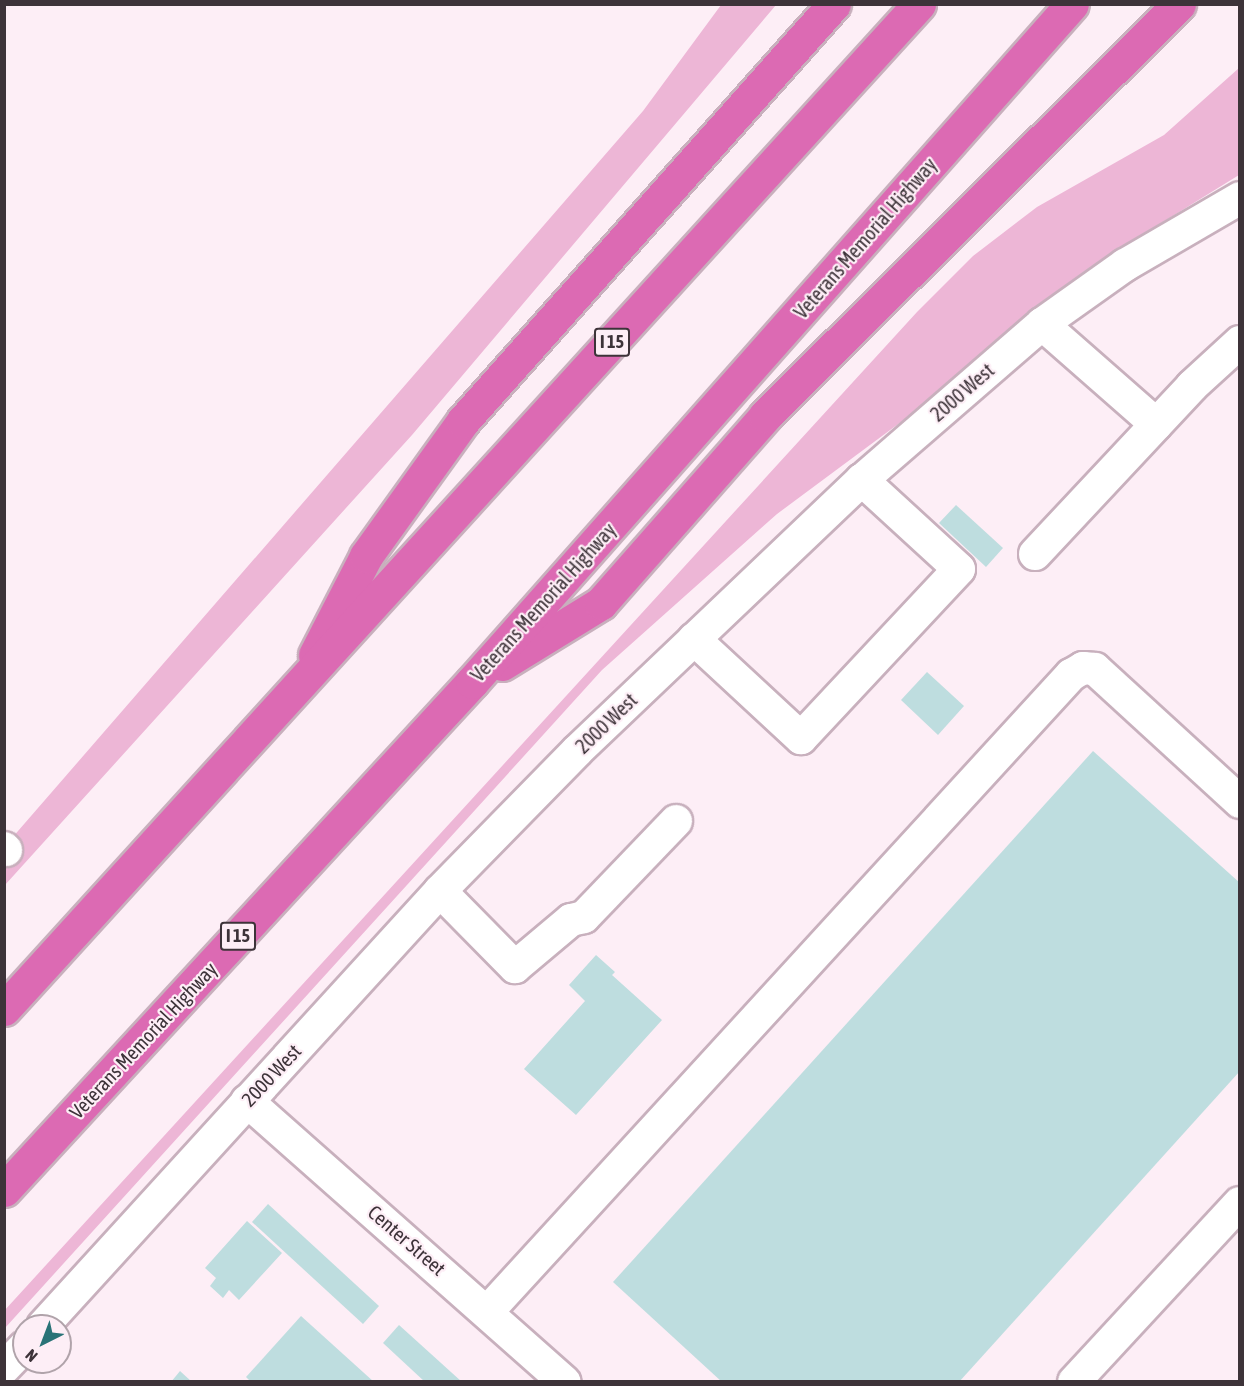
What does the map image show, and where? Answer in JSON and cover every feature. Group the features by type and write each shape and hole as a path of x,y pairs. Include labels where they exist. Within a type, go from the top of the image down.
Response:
{"highway":[{"path":"306,679 325,631 366,556 463,421 834,4"},
{"name":"I 15","path":"4,1010 919,4"},
{"name":"Veterans Memorial Highway","path":"4,1190 472,682 1072,4"},
{"path":"472,682 601,603 773,408 1179,4"}],"street":[{"name":"2000 West","path":"54,1314 440,891 694,639 862,480 1042,324 1125,266 1239,198"},
{"path":"1042,324 1156,424"},
{"path":"1035,554 1156,424 1239,342"},
{"path":"694,639 801,738 959,569 862,480"},
{"path":"488,1311 1071,675 1083,669 1095,669 1239,802"},
{"path":"440,891 515,967 571,920 584,917 676,821"},
{"name":"Center Street","path":"247,1101 488,1311 565,1382"},
{"path":"1074,1382 1239,1203"}],"shaded area":[{"path":"721,5 776,5 412,435 5,885 5,846 643,111"},
{"path":"1239,68 1239,175 1108,256 1012,327 909,416 777,514 602,670 18,1314 12,1314 12,1320 5,1328 4,1311 917,312 973,256 1037,207 1164,135"}],"building":[{"path":"956,505 1003,548 986,567 939,523"},
{"path":"927,672 964,706 938,735 901,700"},
{"path":"1093,751 1240,883 1240,1071 959,1382 722,1382 613,1282"},
{"path":"596,955 615,972 612,975 662,1020 576,1115 524,1069 585,1001 569,985"},
{"path":"268,1204 379,1306 363,1324 252,1222"},
{"path":"247,1221 282,1253 239,1300 229,1290 223,1298 210,1286 216,1278 205,1268"},
{"path":"301,1316 374,1382 251,1382 246,1377"},
{"path":"399,1325 462,1382 425,1382 383,1343"},
{"path":"180,1371 192,1382 171,1382"}]}
